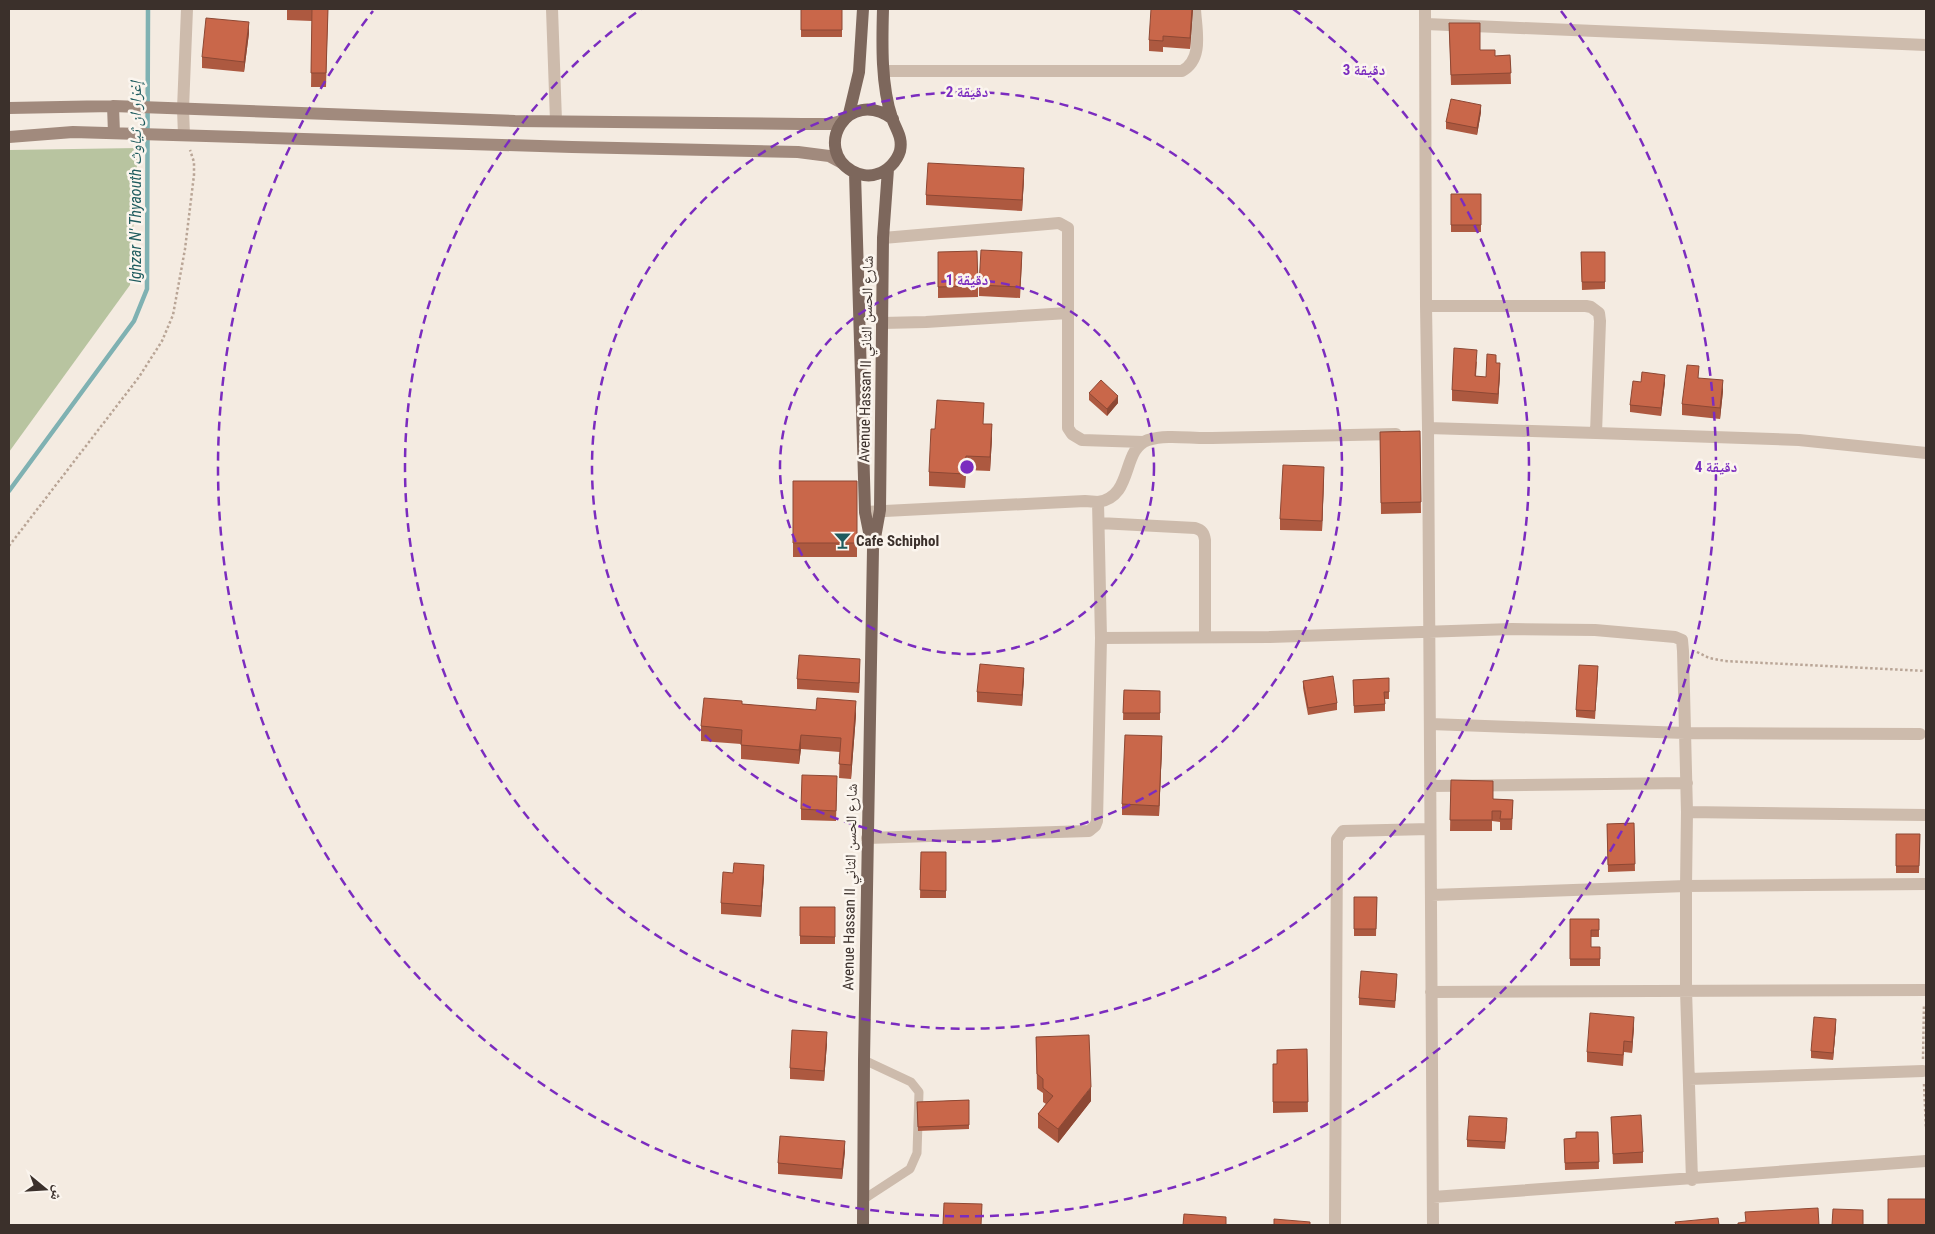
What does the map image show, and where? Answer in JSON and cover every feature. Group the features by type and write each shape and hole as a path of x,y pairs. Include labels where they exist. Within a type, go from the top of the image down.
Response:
{"main road":[{"path":"863,9 859,72 846,117 835,137 837,155 842,163 856,173 872,175 888,169 895,161 900,151 901,140 899,129 893,119 887,94 882,45 883,9"},
{"path":"846,117 860,110 872,109 883,112 893,119"},
{"name":"Avenue Hassan II شارع الحسن الثاني","path":"863,1225 867,838 873,549 880,510 883,238 888,169"},
{"name":"Avenue Hassan II شارع الحسن الثاني","path":"856,173 865,512 873,549"}],"street":[{"path":"184,135 183,109 187,9"},
{"path":"552,9 556,121"},
{"path":"885,71 1182,71 1194,61 1197,51 1195,9"},
{"path":"1426,9 1426,306 1421,432 1429,633 1433,1225"},
{"path":"1426,24 1926,45"},
{"path":"113,106 114,134"},
{"path":"9,108 113,106 556,121 802,124 831,124 846,117"},
{"path":"9,137 72,132 798,152 829,156 842,163"},
{"path":"883,238 1059,223 1068,228 1068,428 1072,434 1082,440 1143,442 1158,438 1199,439 1421,432 1596,432 1800,440 1926,453"},
{"path":"1426,306 1586,306 1596,310 1599,313 1600,321 1596,432"},
{"path":"882,323 1068,313"},
{"path":"865,512 1106,501 1120,490 1134,453 1143,442"},
{"path":"867,838 1079,832 1089,831 1097,822 1101,638 1098,502"},
{"path":"1099,523 1195,528 1201,530 1205,540 1205,637"},
{"path":"1101,638 1429,633 1512,629 1595,630 1666,635 1682,640 1687,812 1686,990 1692,1180"},
{"path":"1430,724 1685,733 1920,734"},
{"path":"1430,786 1686,783"},
{"path":"1687,812 1926,815"},
{"path":"1335,1225 1337,839 1343,831 1430,829"},
{"path":"1431,895 1686,886 1926,884"},
{"path":"1432,992 1926,990"},
{"path":"1689,1079 1923,1071"},
{"path":"1433,1197 1926,1162"}],"lane":[{"path":"864,1060 912,1082 919,1092 917,1153 915,1160 910,1169 864,1199"}],"path":[{"path":"9,546 139,377 162,342 173,315 185,249 194,175 194,162 184,135"},
{"path":"1682,640 1695,651 1709,658 1725,661 1926,671"}],"green space":[{"path":"138,148 130,285 9,452 9,150"}],"building":[{"path":"312,9 328,9 326,73 311,73"},
{"path":"801,9 842,9 842,30 801,30"},
{"path":"1151,9 1192,9 1190,38 1163,36 1163,41 1149,40"},
{"path":"206,18 249,22 244,62 202,57"},
{"path":"1449,23 1480,23 1480,50 1495,50 1495,56 1510,55 1511,73 1451,75"},
{"path":"1451,99 1481,105 1477,128 1446,122"},
{"path":"928,163 1024,168 1022,200 926,195"},
{"path":"1451,194 1481,194 1481,225 1451,225"},
{"path":"981,250 1022,252 1020,287 979,285"},
{"path":"977,251 978,286 938,287 938,252"},
{"path":"1581,252 1605,252 1605,282 1582,282"},
{"path":"1454,348 1477,350 1475,376 1486,377 1487,354 1496,355 1496,363 1500,363 1498,394 1452,390"},
{"path":"1687,365 1699,366 1698,378 1723,380 1720,408 1682,404"},
{"path":"1642,372 1665,375 1661,408 1630,405 1633,381 1641,382"},
{"path":"1101,380 1118,396 1107,409 1089,393"},
{"path":"937,400 984,403 983,424 992,424 990,457 966,456 965,474 929,472 931,429 935,429"},
{"path":"1420,431 1421,502 1381,503 1380,432"},
{"path":"1283,465 1324,467 1322,521 1280,519"},
{"path":"793,481 857,481 857,543 793,543"},
{"path":"799,655 860,659 859,683 797,679"},
{"path":"980,664 1024,668 1022,695 977,692"},
{"path":"1579,665 1598,666 1595,711 1576,710"},
{"path":"1333,676 1337,703 1308,708 1303,681"},
{"path":"1389,678 1389,692 1384,692 1385,704 1354,706 1353,680"},
{"path":"1124,690 1160,691 1160,713 1123,713"},
{"path":"704,698 742,701 742,704 816,710 817,698 856,701 851,765 839,764 841,738 801,735 799,750 741,745 742,730 701,726"},
{"path":"1125,735 1162,736 1159,806 1122,804"},
{"path":"802,775 837,776 836,811 801,809"},
{"path":"1451,780 1493,781 1493,799 1513,800 1512,819 1500,819 1501,811 1492,811 1492,820 1450,820"},
{"path":"1634,823 1635,864 1608,865 1607,824"},
{"path":"1896,834 1920,834 1919,866 1896,866"},
{"path":"921,852 946,852 946,891 920,890"},
{"path":"734,863 764,865 761,906 721,903 723,872 733,873"},
{"path":"1354,897 1377,897 1376,929 1354,929"},
{"path":"800,907 835,907 835,937 800,936"},
{"path":"1570,919 1599,919 1599,930 1591,930 1591,947 1600,947 1600,959 1570,959"},
{"path":"1361,971 1397,974 1395,1001 1359,998"},
{"path":"1590,1013 1634,1017 1632,1042 1624,1041 1623,1055 1587,1052"},
{"path":"1814,1017 1836,1019 1833,1053 1811,1051"},
{"path":"792,1030 827,1032 824,1071 790,1068"},
{"path":"1089,1035 1091,1087 1058,1129 1038,1114 1053,1096 1043,1088 1043,1079 1037,1074 1036,1037"},
{"path":"1307,1049 1308,1102 1273,1102 1273,1064 1277,1064 1277,1050"},
{"path":"969,1100 969,1125 918,1127 917,1102"},
{"path":"1641,1115 1643,1152 1613,1154 1611,1117"},
{"path":"1469,1116 1507,1118 1505,1142 1467,1140"},
{"path":"1576,1132 1598,1132 1599,1162 1565,1163 1564,1139 1576,1138"},
{"path":"780,1136 845,1141 842,1169 778,1163"},
{"path":"1888,1199 1926,1199 1926,1225 1888,1225"},
{"path":"944,1203 982,1204 981,1225 943,1225"},
{"path":"1818,1208 1819,1225 1738,1225 1738,1223 1746,1222 1745,1212"},
{"path":"1833,1209 1863,1210 1863,1225 1832,1225"},
{"path":"1184,1214 1226,1217 1226,1225 1183,1225"},
{"path":"1718,1218 1719,1225 1676,1225 1675,1222"},
{"path":"1274,1219 1310,1222 1310,1225 1274,1225"}],"waterway":[{"name":"Ighzar N' Thyaouth إغزار ان ثياوث","path":"9,491 134,321 147,289 148,9"}],"place":[{"name":"Cafe Schiphol","path":"842,541"}]}
